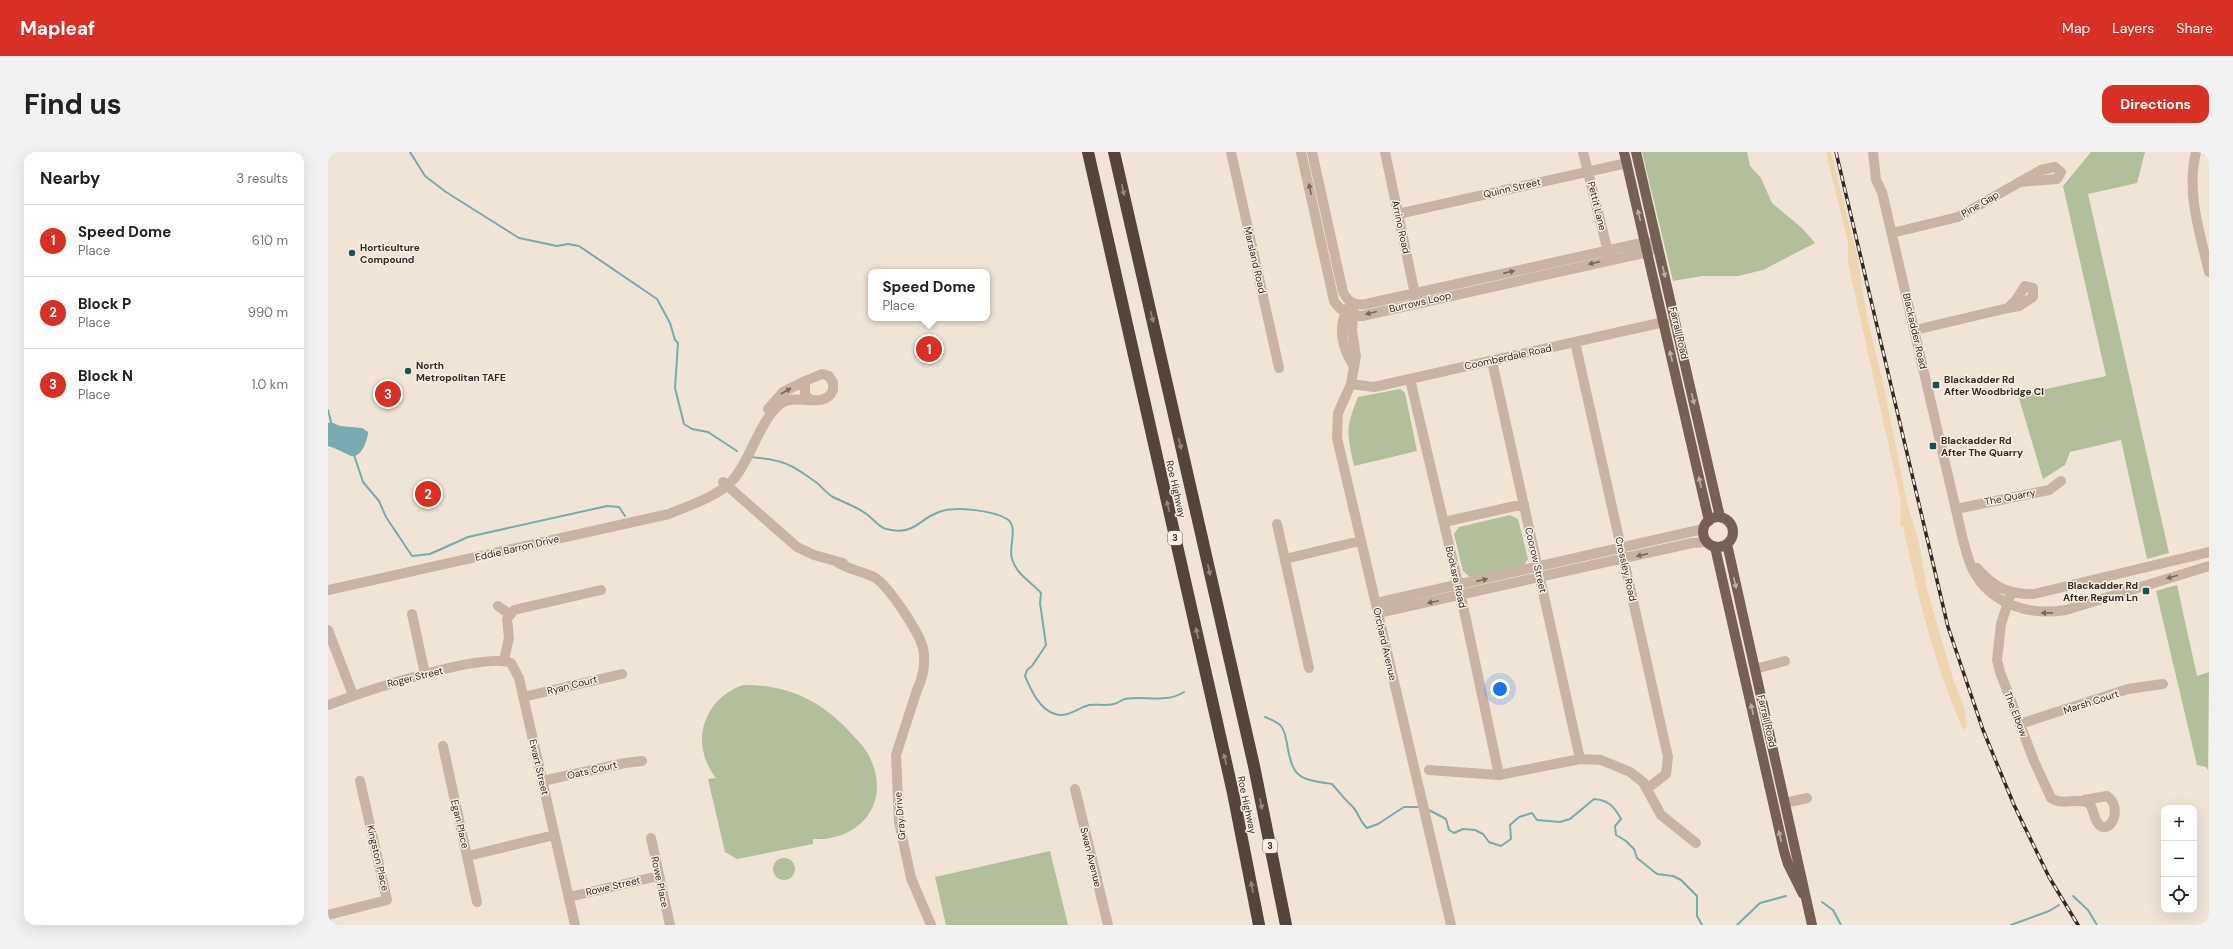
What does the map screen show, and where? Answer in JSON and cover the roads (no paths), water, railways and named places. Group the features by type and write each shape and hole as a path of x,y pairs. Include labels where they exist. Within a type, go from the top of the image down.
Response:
{"highway":[{"name":"Roe Highway","path":"1088,152 1233,793 1260,925"},
{"name":"Roe Highway","path":"1114,152 1252,758 1286,925"}],"main road":[{"name":"Farrall Road","path":"1624,152 1664,322 1706,525"},
{"name":"Farrall Road","path":"1636,152 1720,517"},
{"path":"1720,517 1730,522 1733,530 1732,539 1726,544 1711,544 1704,536 1706,525 1720,517"},
{"name":"Farrall Road","path":"1711,544 1720,568 1786,859 1805,898"},
{"name":"Farrall Road","path":"1726,544 1804,880 1805,898 1812,925"},
{"path":"1720,568 1731,565"},
{"path":"1756,729 1768,726"},
{"path":"1765,769 1777,766"},
{"path":"1776,819 1788,816"},
{"path":"1786,859 1797,854"}],"street":[{"name":"Marsland Road","path":"1230,152 1279,368"},
{"path":"1301,152 1311,172 1324,206 1330,281 1334,301 1338,308 1350,314"},
{"path":"1312,152 1311,172 1314,208 1340,279 1343,292 1353,304"},
{"name":"Arrino Road","path":"1385,152 1416,298"},
{"name":"Pettit Lane","path":"1583,152 1608,255"},
{"name":"Blackadder Road","path":"1873,152 1876,180 1882,192 1968,557 1979,579 1995,596 2006,603 2037,613 2050,613 2066,610 2209,566"},
{"path":"2196,152 2192,174 2193,198 2209,272"},
{"name":"Quinn Street","path":"1398,214 1627,163"},
{"name":"Pine Gap","path":"1892,233 1958,217 2019,182"},
{"path":"1314,208 1324,206"},
{"name":"Burrows Loop","path":"1353,304 1359,305 1416,298 1657,244"},
{"path":"1330,281 1340,279"},
{"name":"Burrows Loop","path":"1350,314 1362,316 1416,298"},
{"name":"Orchard Avenue","path":"1353,304 1350,314 1356,353 1351,384 1338,414 1336,430 1360,542 1377,608 1451,925"},
{"path":"1915,330 2008,308"},
{"name":"Coomberdale Road","path":"1351,384 1374,387 1664,322"},
{"name":"Crossley Road","path":"1575,342 1668,757 1666,774 1648,788"},
{"name":"Coorow Street","path":"1492,360 1580,759"},
{"name":"Eddie Barron Drive","path":"328,590 669,514 704,499 727,481 779,404 795,398 811,400 826,399 832,393 833,383 828,376 824,374 815,376 777,397 727,481"},
{"name":"Bookara Road","path":"1410,379 1444,522 1499,775"},
{"path":"805,381 805,395 811,400"},
{"name":"Gray Drive","path":"727,481 797,547 837,562 851,564 872,571 889,583 923,636 928,648 928,672 925,684 913,706 896,755 899,822 911,878 931,925"},
{"name":"The Quarry","path":"1956,508 2049,490 2061,481"},
{"path":"1444,522 1524,504"},
{"path":"1277,524 1309,668"},
{"path":"1377,608 1459,590 1499,576 1666,538 1706,525"},
{"path":"1666,538 1669,549"},
{"path":"1285,559 1360,542"},
{"path":"1459,590 1501,586 1669,549 1711,544"},
{"name":"Blackadder Road","path":"1968,557 1989,580 2011,593 2034,594 2209,552"},
{"path":"2194,556 2197,570"},
{"path":"1581,558 1584,568"},
{"path":"2118,574 2122,592"},
{"path":"1499,576 1501,586"},
{"path":"509,614 520,608 601,590"},
{"name":"The Elbow","path":"2011,593 2006,603 2000,630 1997,660 2000,672 2051,798 2063,803 2084,800"},
{"path":"498,606 509,614"},
{"path":"412,614 426,674"},
{"path":"504,660 508,644 507,624 509,614"},
{"path":"328,630 354,695"},
{"name":"Roger Street","path":"328,705 385,684 485,661 504,660"},
{"name":"Ewart Street","path":"504,660 511,663 515,670 523,697 575,925"},
{"path":"1755,669 1785,661"},
{"name":"Ryan Court","path":"523,697 622,674"},
{"name":"Marsh Court","path":"2020,724 2128,689 2163,684"},
{"name":"Egan Place","path":"443,746 477,902"},
{"path":"1429,770 1499,775 1580,759 1593,758 1610,763 1637,777 1648,788 1661,815 1696,843"},
{"name":"Oats Court","path":"542,781 625,763 642,761"},
{"name":"Kingston Place","path":"328,915 387,900 360,781"},
{"name":"Swan Avenue","path":"1075,789 1108,925"},
{"path":"1785,803 1807,798"},
{"path":"468,856 554,835"},
{"name":"Rowe Place","path":"651,838 658,876 670,925"},
{"name":"Rowe Street","path":"569,897 658,876"}],"water":[{"path":"331,422 340,426 362,428 368,432 366,443 358,454 351,456 328,446 328,423"}],"waterway":[{"path":"410,152 425,176 446,192 519,238 557,246 568,244 579,246 657,299 670,323 675,340 678,343 675,388 684,424 692,429 708,432 737,451"},
{"path":"328,410 331,422"},
{"path":"354,455 363,482 379,501 386,517 412,556 430,554 468,537 607,506 619,507 625,516"},
{"path":"750,457 779,461 793,467 817,483 831,496 853,506 886,529 896,531 910,529 932,515 954,509 983,511 1007,519 1010,522 1013,532 1011,554 1014,565 1017,570 1041,593 1040,603 1046,645 1032,666 1027,670 1025,676 1036,698 1049,712 1064,715 1089,705 1111,705 1125,699 1133,698 1170,698 1184,692"},
{"path":"1265,717 1276,722 1282,728 1285,735 1289,756 1295,771 1299,775 1312,781 1332,784 1357,812 1367,828 1378,824 1404,807 1420,807"},
{"path":"1427,809 1446,819 1449,830 1454,833 1463,829 1475,830 1483,834 1489,842 1501,846 1511,839 1510,825 1519,817 1532,813 1537,820 1560,822 1570,819 1594,799 1607,802 1613,807 1621,819 1615,826 1616,835 1626,841 1634,849 1637,858 1657,874 1673,876 1681,880 1697,896 1697,916 1702,925"},
{"path":"1737,925 1760,903 1786,896"},
{"path":"2073,896 2088,910 2097,925"},
{"path":"1822,902 1833,910 1841,925"},
{"path":"2011,925 2049,911 2059,905"}],"railway":[{"path":"1836,152 1948,627 1983,730 2014,805 2049,877 2078,925"}],"place":[{"name":"Horticulture Compound","path":"352,253"},
{"name":"Speed Dome","path":"929,349"},
{"name":"North Metropolitan TAFE","path":"408,371"},
{"name":"Blackadder Rd After Woodbridge Cl","path":"1936,385"},
{"name":"Block N","path":"388,394"},
{"name":"Blackadder Rd After The Quarry","path":"1933,446"},
{"name":"Block P","path":"428,494"},
{"name":"Blackadder Rd After Regum Ln","path":"2146,591"}]}
